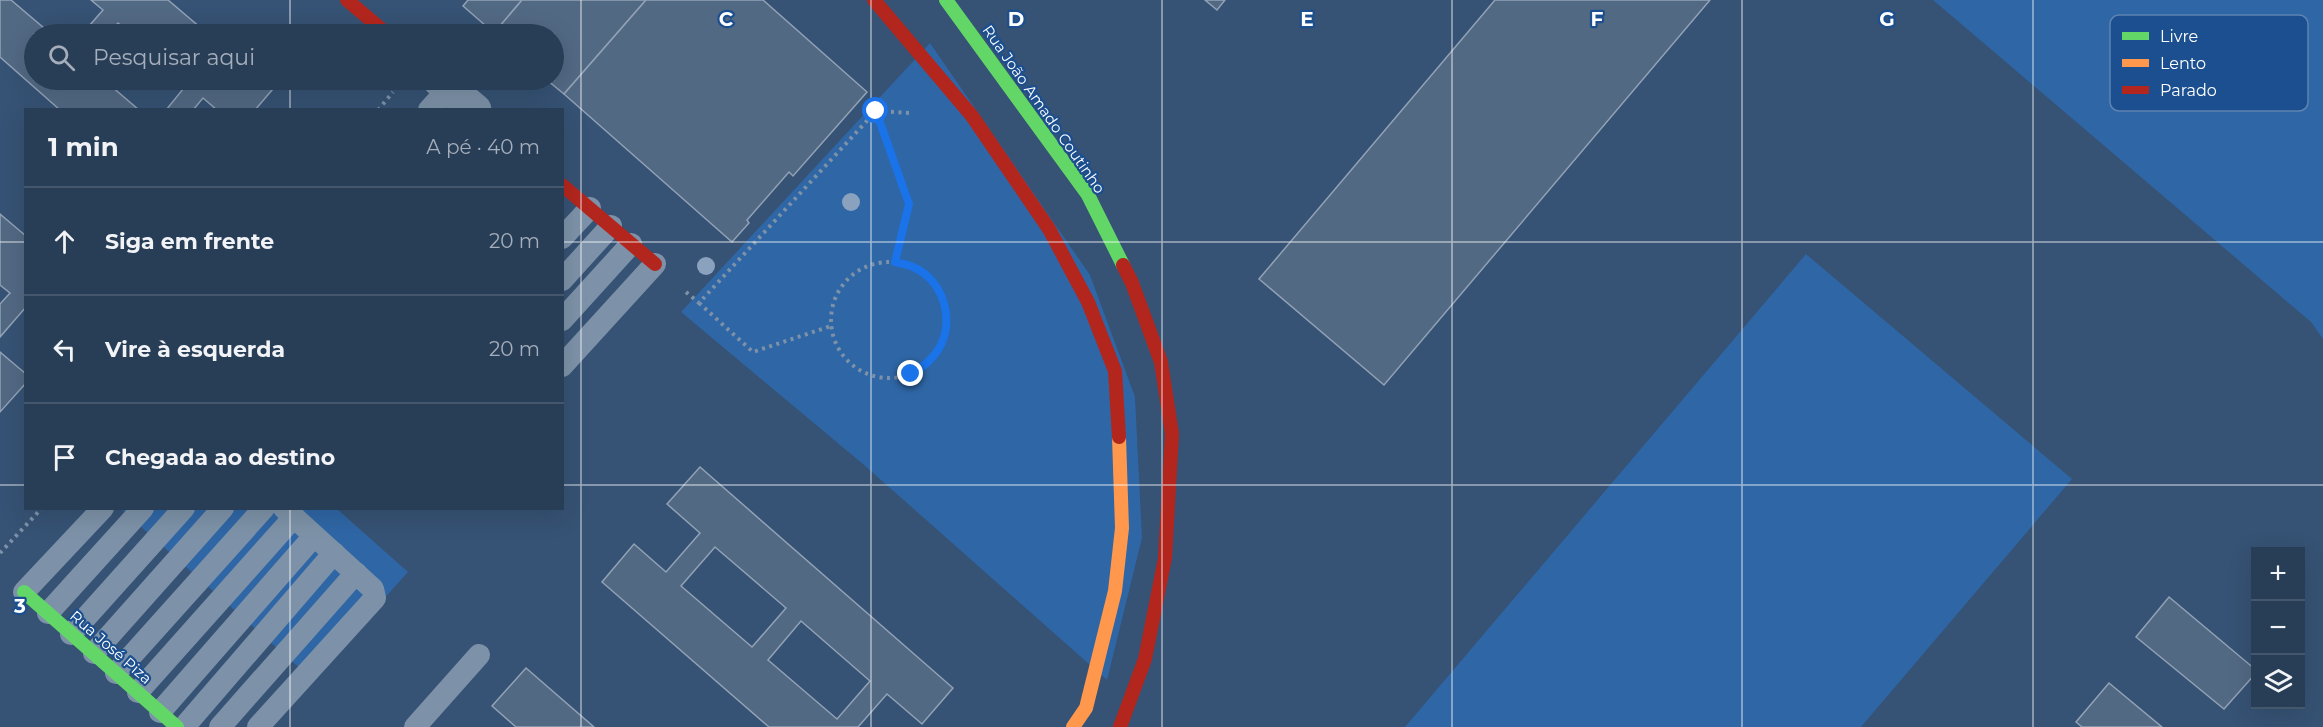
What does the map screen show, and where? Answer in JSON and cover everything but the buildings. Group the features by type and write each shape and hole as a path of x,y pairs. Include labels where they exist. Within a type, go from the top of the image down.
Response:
{"street":[{"path":"347,0 375,24"},
{"path":"874,0 972,116 1049,229 1088,302 1115,371 1122,474 1122,528 1115,591 1086,708 1073,727"},
{"name":"Rua João Amado Coutinho","path":"946,0 1088,195 1132,283 1161,362 1172,434 1165,558 1145,659 1120,727"},
{"path":"564,189 590,208 655,264"},
{"name":"Rua José Piza","path":"24,592 177,727"}],"lane":[{"path":"564,236 590,208"},
{"path":"564,278 611,226"},
{"path":"564,319 632,244"},
{"path":"564,364 655,264"},
{"path":"24,592 101,510"},
{"path":"48,613 141,510"},
{"path":"70,634 182,510"},
{"path":"94,653 221,510"},
{"path":"116,673 262,510"},
{"path":"138,692 289,513 373,589 375,598 373,603 258,727"},
{"path":"160,712 314,536"},
{"path":"184,727 334,553"},
{"path":"220,727 356,573"},
{"path":"415,727 479,655"}],"path":[{"path":"699,303 876,111 909,204 895,262"},
{"path":"895,262 913,267 929,278 940,293 947,312 946,331 939,349 927,364 911,374 891,378 872,376 854,368 841,354 832,337 831,326 830,318 834,299 844,283 858,270 876,263 895,262"},
{"path":"655,264 753,352 831,326"},
{"path":"0,553 40,510"}],"shaded area":[{"path":"1933,0 2323,0 2323,339 2311,322"},
{"path":"930,43 1090,275 1135,397 1142,538 1107,680 864,465 681,312"},
{"path":"1806,254 2072,479 1861,727 1405,727"},
{"path":"122,510 338,510 408,572 312,679"}],"traffic: fast":[{"path":"946,0 1088,195 1123,265"},
{"path":"24,592 177,727"}],"traffic: slow":[{"path":"1073,727 1086,708 1115,591 1122,528 1119,437"}],"traffic: jam":[{"path":"347,0 375,24"},
{"path":"874,0 972,116 1049,229 1088,302 1115,371 1119,437"},
{"path":"564,187 655,264"},
{"path":"1120,727 1145,659 1165,558 1172,434 1161,362 1132,283 1123,265"}],"route":[{"path":"876,111 909,204 895,262 913,267 929,278 940,293 947,312 946,331 939,349 927,364 911,374"}]}
